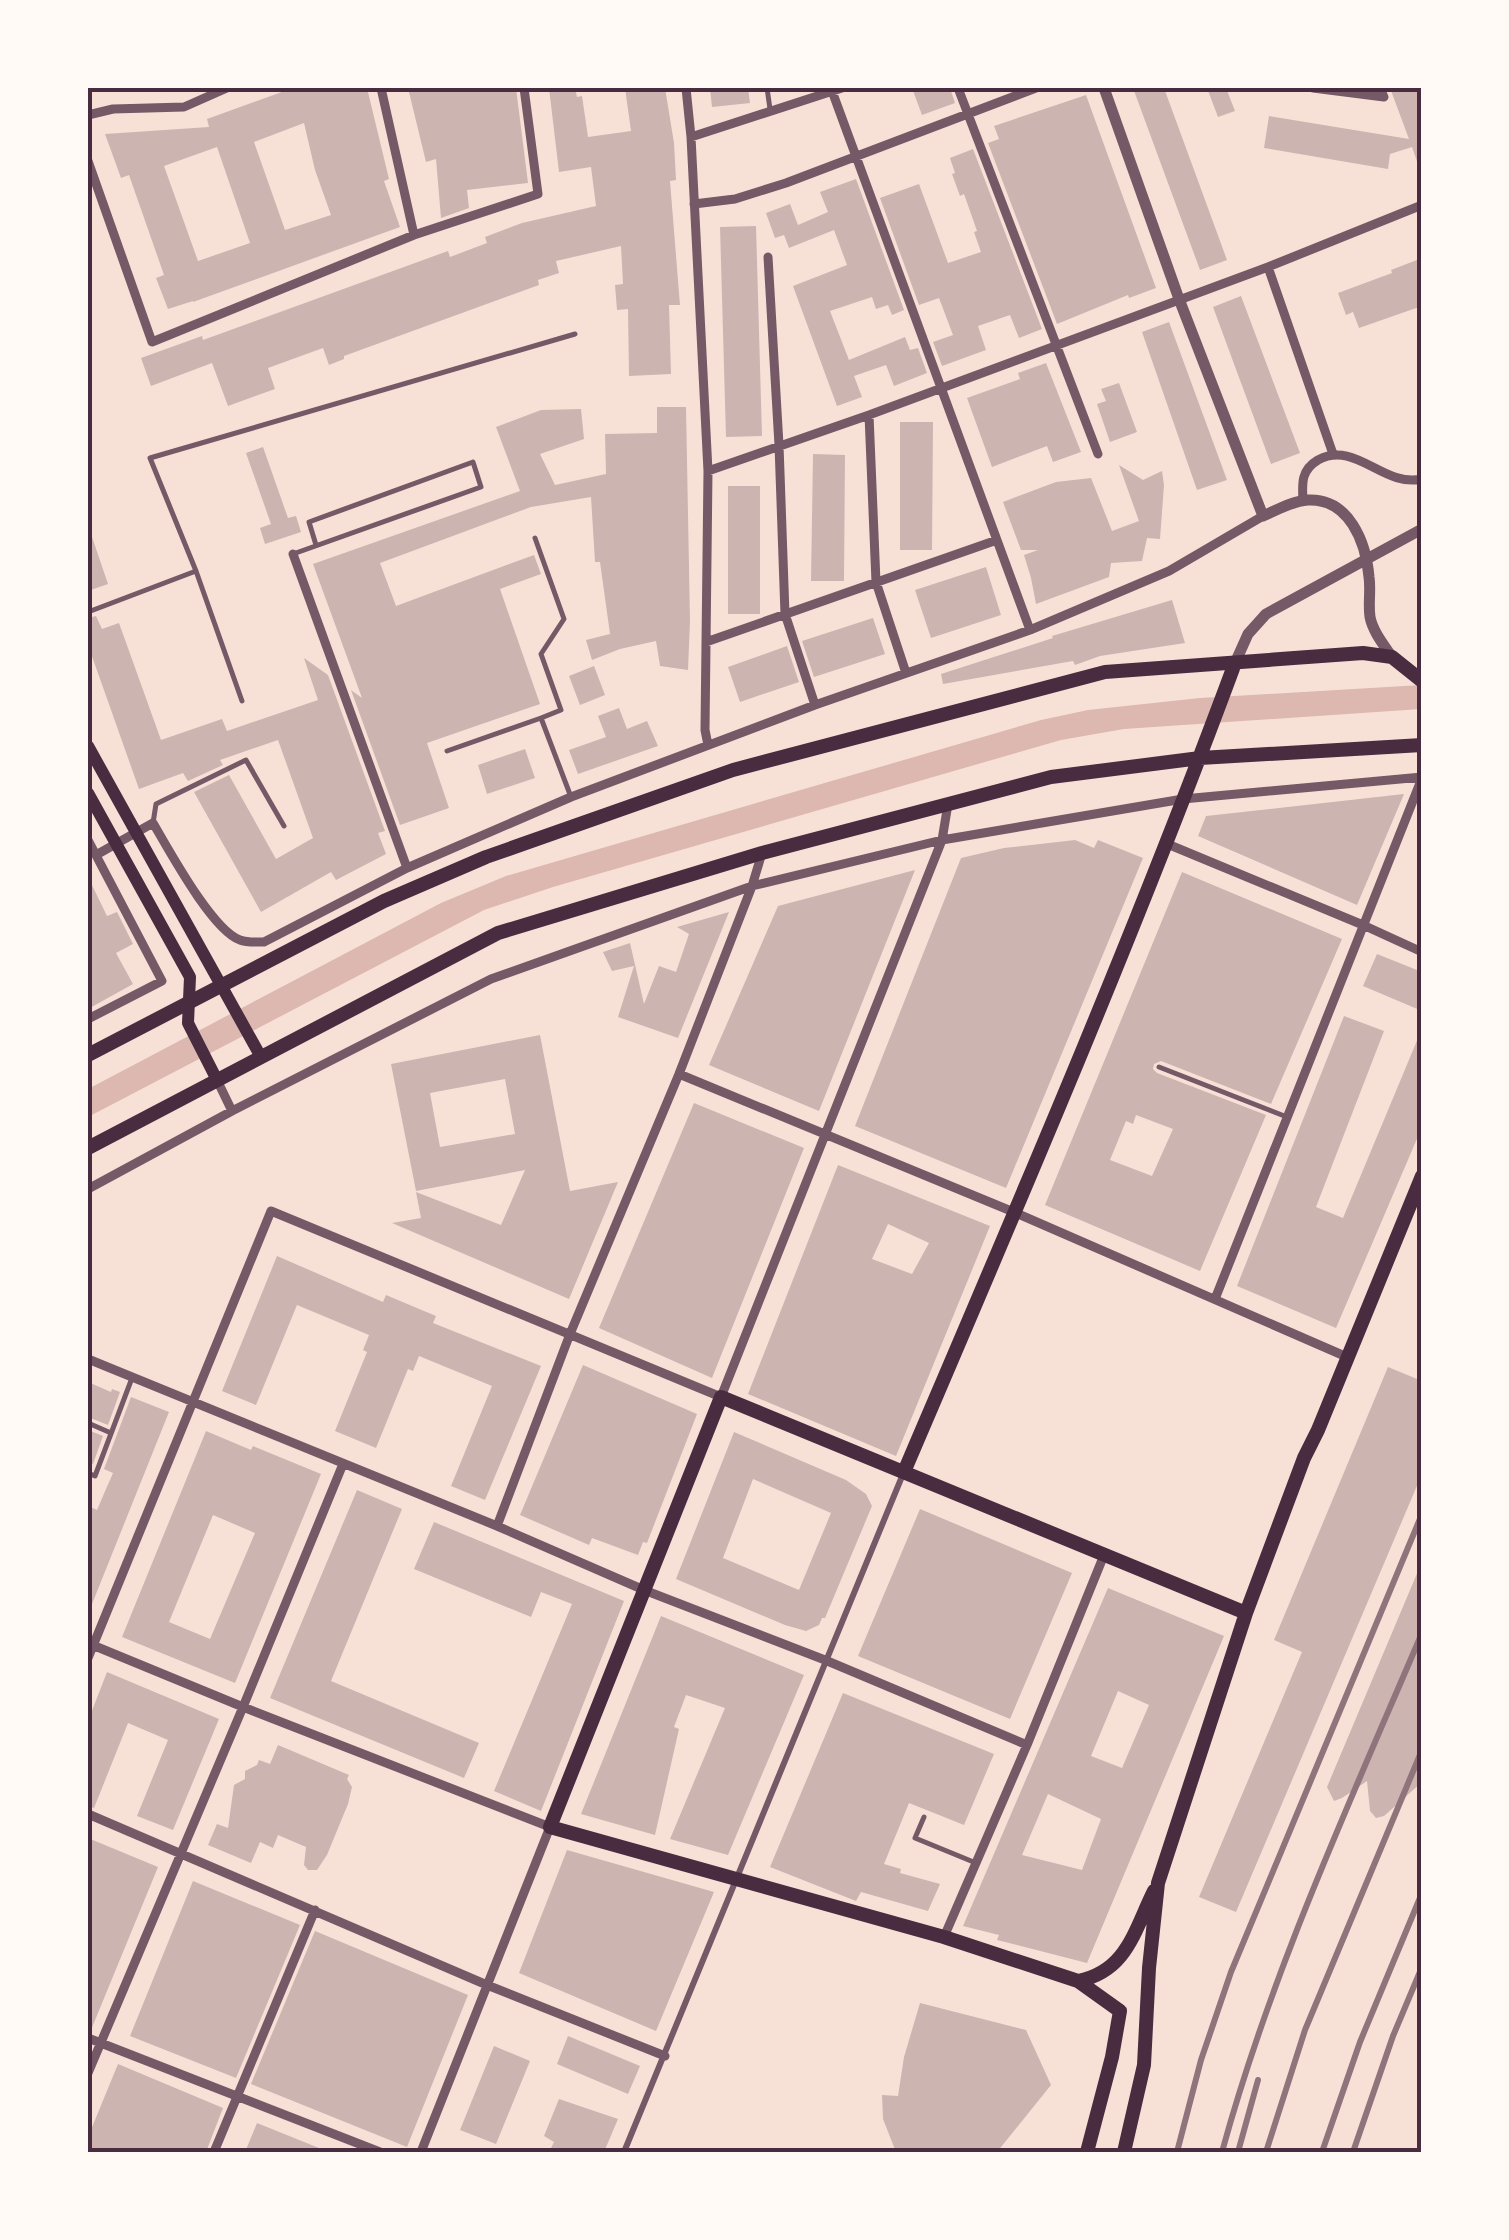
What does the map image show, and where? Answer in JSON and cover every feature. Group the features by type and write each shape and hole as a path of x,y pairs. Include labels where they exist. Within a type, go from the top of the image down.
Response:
{"main road":[{"path":"88,1055 188,1002 225,992 384,900 486,857 733,770 1105,672 1364,652 1392,658 1419,678"},
{"path":"904,1472 1016,1213 1235,663"},
{"path":"88,1148 214,1073 498,934 762,854 1052,776 1200,758 1422,745"},
{"path":"88,746 258,1051"},
{"path":"88,793 190,977 188,1023 214,1073"},
{"path":"1078,1980 1095,1977 1119,1962 1158,1883 1246,1614 1304,1458 1422,1176"},
{"path":"1087,2152 1120,2011 1078,1980 944,1937 550,1827 721,1396 1246,1614"},
{"path":"1124,2152 1144,2064 1158,1883"}],"street":[{"path":"88,114 112,109 184,107 227,88"},
{"path":"382,88 414,236"},
{"path":"88,161 152,342 414,236 538,194 524,88"},
{"path":"686,88 708,472 708,744"},
{"path":"958,88 1098,454"},
{"path":"694,204 735,199 786,184 1036,88"},
{"path":"1104,88 1179,299 1263,516"},
{"path":"1314,88 1384,97 1380,88"},
{"path":"691,137 837,89 857,156 1030,630"},
{"path":"708,472 1268,266 1422,205"},
{"path":"768,257 784,614 816,705"},
{"path":"1268,266 1332,454"},
{"path":"869,415 876,582 906,673"},
{"path":"1303,501 1302,478 1311,465 1332,454 1354,457 1398,480 1422,479"},
{"path":"96,855 154,823 190,888 228,934 242,942 264,942 407,868 570,797 1030,630 1169,571 1263,516 1303,501 1327,502 1354,524 1370,578 1370,618 1392,658"},
{"path":"1235,663 1248,634 1266,614 1422,529"},
{"path":"706,642 997,540"},
{"path":"293,554 407,868"},
{"path":"88,1188 491,979 752,886 942,840 1182,800 1422,778 1215,1299"},
{"path":"88,1658 90,1644 271,1211 721,1396 942,840 948,804"},
{"path":"88,840 162,981 88,1019"},
{"path":"1164,843 1422,952"},
{"path":"497,1526 570,1334 679,1074 762,854"},
{"path":"214,1073 232,1111"},
{"path":"679,1074 1016,1213 1348,1357"},
{"path":"88,1359 1027,1745"},
{"path":"88,2073 343,1464"},
{"path":"624,2152 904,1472"},
{"path":"944,1937 1104,1555"},
{"path":"90,1644 550,1827 421,2152"},
{"path":"88,1814 487,1985 664,2056"},
{"path":"214,2152 315,1910"},
{"path":"88,2038 380,2152"}],"lane":[{"path":"767,88 771,111"},
{"path":"242,701 196,571 150,458 576,334"},
{"path":"293,554 481,487 473,462 309,522 316,545"},
{"path":"446,750 561,710 540,654 564,620 536,538"},
{"path":"88,612 196,571"},
{"path":"540,718 570,797"},
{"path":"154,823 156,804 246,760 284,826"},
{"path":"1160,1066 1287,1117"},
{"path":"88,1473 95,1476 132,1378"},
{"path":"88,1423 112,1433"},
{"path":"924,1817 915,1838 976,1862"}],"shaded area":[{"path":"1421,685 1421,709 1124,729 1061,740 553,887 484,910 88,1117 88,1089 441,903 506,876 1041,720 1088,710 1200,698"}],"building":[{"path":"293,88 367,88 389,179 384,181 400,227 168,309 156,278 164,275 129,175 121,178 105,134 209,127 207,119","holes":["304,123 331,215 285,230 254,142","217,147 250,243 198,261 164,166"]},
{"path":"408,88 516,88 528,183 467,190 469,208 441,218 436,159 426,162"},
{"path":"549,88 575,88 577,97 582,96 588,137 631,131 625,88 665,88 674,143 676,180 670,181 680,305 669,305 671,374 629,376 628,309 617,310 615,285 623,284 621,246 556,261 559,273 538,280 539,285 344,356 329,365 323,348 268,368 275,389 228,406 212,363 151,386 141,358 202,336 203,340 448,251 450,257 487,243 485,237 522,223 596,206 591,167 559,172"},
{"path":"710,88 748,88 750,103 712,107"},
{"path":"912,88 950,88 955,103 922,115"},
{"path":"1133,88 1164,88 1227,260 1200,270"},
{"path":"1207,88 1226,88 1235,111 1218,117"},
{"path":"1390,88 1422,88 1422,167 1412,147 1390,154 1388,169 1264,148 1269,116 1409,139"},
{"path":"1086,95 1156,288 1057,324 988,143 999,139 994,126"},
{"path":"973,149 1042,329 1019,338 1010,315 978,326 986,350 942,366 933,342 953,335 939,298 919,305 880,198 919,184 948,263 981,252 964,194 960,196 952,174 955,173 950,158"},
{"path":"856,179 904,310 892,315 888,305 876,309 872,297 830,311 849,360 905,337 910,350 918,348 927,373 894,386 886,365 854,376 862,397 837,406 793,286 847,265 834,230 789,248 784,235 775,238 766,213 790,204 798,225 828,212 820,192"},
{"path":"756,226 762,436 726,437 720,227"},
{"path":"1422,258 1422,306 1359,328 1353,312 1346,315 1338,293"},
{"path":"1241,296 1300,453 1271,464 1213,307"},
{"path":"1169,322 1227,480 1197,490 1142,332"},
{"path":"1046,363 1081,452 1053,462 1047,446 992,467 967,398 1020,379 1018,373"},
{"path":"1119,383 1137,432 1110,442 1097,404 1106,401 1101,389"},
{"path":"657,407 686,407 688,670 660,666 656,641 592,660 586,640 610,634 600,562 595,562 591,497 531,507 380,563 396,606 534,555 541,574 500,589 540,704 427,743 449,808 400,825 351,690 362,698 313,564 520,491 496,427 541,410 581,409 584,439 540,454 555,485 606,474 605,434 657,433"},
{"path":"900,422 933,422 932,550 900,550"},
{"path":"263,447 288,518 296,516 301,532 265,544 260,528 271,524 246,453"},
{"path":"813,454 845,455 844,581 811,581"},
{"path":"1119,465 1143,480 1162,471 1160,539 1147,538 1142,561 1111,563 1109,577 1036,604 1024,555 1038,550 1021,550 1003,502 1056,482 1091,478 1112,531 1139,521"},
{"path":"728,486 760,486 760,614 728,614"},
{"path":"88,532 108,584 88,591"},
{"path":"986,567 1001,615 931,638 915,590"},
{"path":"1172,600 1185,643 1100,656 1075,665 1073,661 943,684 941,674"},
{"path":"96,616 102,629 119,623 161,740 222,719 227,731 318,700 304,658 328,675 385,831 378,833 386,854 336,880 331,872 261,912 194,792 229,775 276,859 313,838 278,740 220,760 223,765 188,781 183,773 139,789 88,645 88,618"},
{"path":"873,618 885,654 814,677 802,641"},
{"path":"787,646 799,682 740,702 728,667"},
{"path":"594,666 605,695 580,705 569,676"},
{"path":"619,708 627,729 647,721 658,746 578,774 569,750 606,737 598,716"},
{"path":"525,749 535,778 487,794 478,765"},
{"path":"1404,794 1357,905 1198,836 1206,816"},
{"path":"1075,840 1094,848 1098,840 1143,858 1006,1188 855,1126 961,858 1004,848"},
{"path":"915,870 819,1111 709,1065 778,906"},
{"path":"1182,872 1342,939 1271,1104 1161,1061 1154,1064 1157,1073 1266,1115 1200,1271 1045,1205","holes":["1136,1115 1173,1129 1152,1176 1110,1160 1126,1121 1133,1124"]},
{"path":"88,877 107,916 117,912 133,944 116,953 133,984 88,1009"},
{"path":"729,912 678,1038 618,1017 634,966 612,971 603,952 630,943 644,1004 659,966 676,972 689,934 677,927"},
{"path":"1377,954 1422,972 1422,1011 1363,986"},
{"path":"1344,1016 1384,1031 1316,1207 1343,1218 1421,1031 1422,1127 1336,1328 1237,1286"},
{"path":"540,1035 570,1191 618,1182 569,1299 392,1223 421,1218 416,1192 501,1225 525,1170 416,1191 391,1064","holes":["505,1079 515,1134 440,1147 430,1093"]},
{"path":"694,1103 804,1148 712,1378 599,1328"},
{"path":"838,1165 990,1226 896,1456 748,1394","holes":["888,1224 929,1243 912,1274 872,1259"]},
{"path":"277,1256 383,1302 386,1295 436,1316 433,1323 541,1366 485,1500 451,1486 492,1386 419,1356 413,1371 408,1369 376,1448 335,1431 367,1352 363,1350 369,1335 297,1305 256,1405 222,1391"},
{"path":"583,1365 697,1414 647,1543 643,1542 638,1555 592,1538 589,1545 520,1515"},
{"path":"1388,1367 1422,1381 1422,1474 1236,1912 1199,1897 1302,1652 1274,1640"},
{"path":"88,1382 120,1392 108,1425 88,1417"},
{"path":"131,1397 169,1412 88,1614 88,1506 97,1510 113,1473 104,1469"},
{"path":"88,1430 103,1436 93,1464 88,1462"},
{"path":"206,1431 321,1474 235,1683 122,1637","holes":["213,1515 255,1533 210,1639 169,1622"]},
{"path":"734,1432 846,1480 866,1494 872,1506 825,1618 806,1631 676,1579","holes":["753,1479 831,1513 799,1590 723,1558"]},
{"path":"357,1490 402,1509 331,1681 479,1743 464,1778 270,1698"},
{"path":"920,1509 1072,1573 1010,1719 858,1656"},
{"path":"434,1522 624,1601 541,1811 494,1791 572,1604 541,1592 531,1617 414,1569"},
{"path":"1421,1564 1422,1782 1384,1816 1376,1818 1370,1811 1367,1781 1334,1801 1327,1787"},
{"path":"1108,1588 1224,1636 1087,1963 997,1940 999,1935 963,1926","holes":["1118,1691 1149,1705 1122,1768 1091,1756","1048,1794 1101,1819 1082,1870 1022,1855"]},
{"path":"661,1616 804,1675 728,1855 670,1839 725,1708 686,1695 674,1727 679,1729 655,1835 581,1814"},
{"path":"107,1672 219,1719 173,1830 137,1816 168,1740 128,1723 94,1808 88,1806 88,1721"},
{"path":"843,1693 994,1754 964,1825 909,1803 884,1864 901,1869 900,1873 940,1884 928,1911 861,1892 856,1901 770,1867"},
{"path":"278,1745 349,1775 352,1787 348,1804 317,1870 308,1870 304,1865 306,1847 278,1835 273,1848 260,1842 251,1863 208,1845 217,1824 228,1828 234,1785 245,1779 245,1771 259,1760 270,1764"},
{"path":"88,1838 158,1867 91,2030 88,2030"},
{"path":"567,1850 714,1892 656,2031 519,1973"},
{"path":"193,1881 300,1925 236,2078 130,2036"},
{"path":"315,1931 468,1995 407,2147 251,2084"},
{"path":"920,2003 1026,2030 1051,2085 997,2152 896,2152 883,2119 882,2095 898,2096 904,2057"},
{"path":"568,2036 640,2066 628,2094 557,2064"},
{"path":"494,2046 530,2061 496,2144 460,2130"},
{"path":"118,2064 223,2108 206,2152 88,2152 88,2137"},
{"path":"559,2099 618,2119 604,2152 549,2152 554,2142 544,2136"},
{"path":"257,2123 329,2152 245,2152"}],"railway":[{"path":"1177,2152 1201,2060 1231,1972 1422,1514"},
{"path":"1222,2152 1288,1954 1422,1633"},
{"path":"1266,2152 1305,2030 1422,1750"},
{"path":"1322,2152 1360,2042 1422,1893"},
{"path":"1353,2152 1393,2036 1422,1967"},
{"path":"1238,2152 1258,2080"}]}
